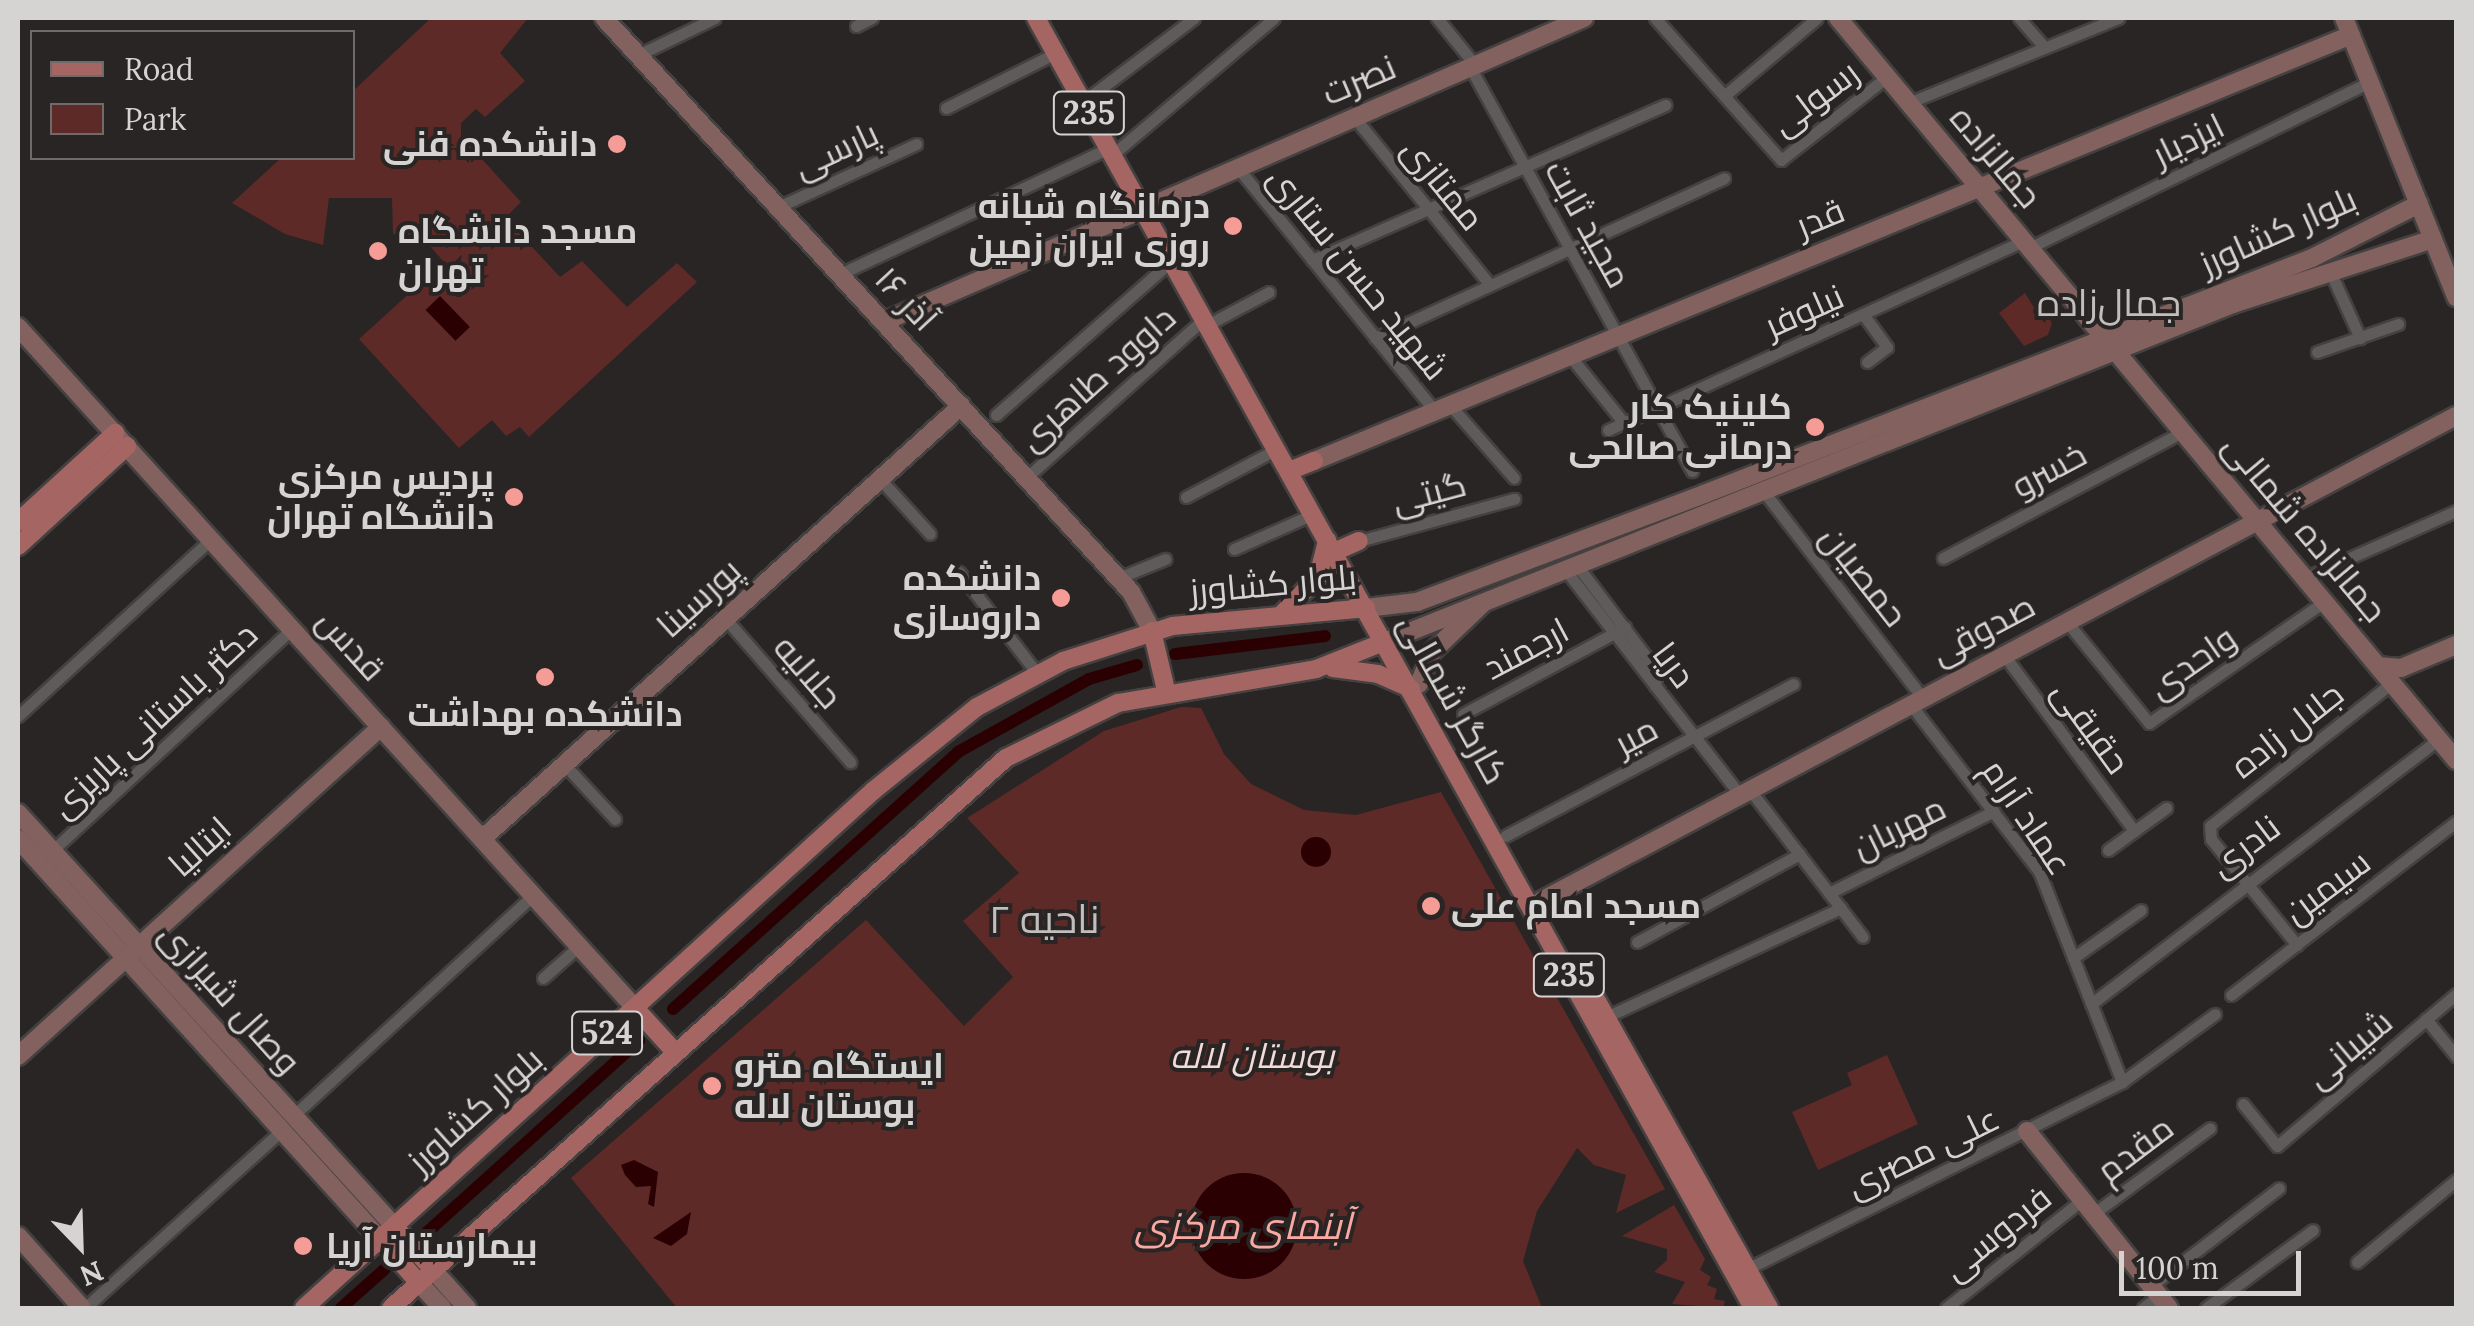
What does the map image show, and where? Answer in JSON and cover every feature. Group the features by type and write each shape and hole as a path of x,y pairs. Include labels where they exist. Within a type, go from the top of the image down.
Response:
{"main road":[{"name":"کارگر شمالی","path":"1036,18 1110,152 1151,206 1171,261 1600,1020"},
{"path":"18,522 121,440"},
{"path":"18,546 121,440"},
{"path":"1289,471 1314,461"},
{"path":"1280,616 1318,577 1331,546 1359,541"},
{"name":"بلوار کشاورز","path":"304,1308 910,758 1036,672 1152,631 1366,608"},
{"path":"1152,631 1166,690"},
{"name":"بلوار کشاورز","path":"391,1308 984,774 1074,722 1166,690 1322,667 1388,640"},
{"path":"1322,667 1370,672 1415,687"},
{"path":"635,1008 675,1052"},
{"name":"235","path":"1600,1020 1741,1272 1753,1308"},
{"path":"387,1233 426,1277"},
{"path":"1741,1272 1770,1308"}],"street":[{"name":"۱۶ آذر","path":"604,18 1118,578 1152,631"},
{"path":"638,55 715,18"},
{"path":"856,26 872,18"},
{"path":"1083,102 1194,18"},
{"path":"840,274 1110,152 1274,18"},
{"name":"مجید ثابت","path":"1437,18 1473,66 1692,471"},
{"name":"نصرت","path":"883,322 1473,66 1554,23 1584,18"},
{"path":"1655,18 1724,96 1817,18"},
{"name":"جمالزاده","path":"1838,18 2109,345"},
{"path":"2019,18 2043,46"},
{"path":"1908,102 2118,18"},
{"path":"2348,26 2456,297"},
{"name":"قدر","path":"1314,461 1979,188 2348,26"},
{"path":"946,108 1056,54"},
{"name":"رسولی","path":"1724,96 1776,157 1785,159 1888,77"},
{"name":"ایزدیار","path":"2026,245 2370,82"},
{"path":"1312,260 1665,105"},
{"name":"ممتازی","path":"1354,118 1490,285"},
{"name":"پارسی","path":"778,208 916,144"},
{"name":"شهید حسن ستاری","path":"1238,168 1375,338 1514,478"},
{"path":"1375,338 1724,178"},
{"name":"بلوار کشاورز","path":"1388,640 2109,345 2312,258 2419,204"},
{"name":"بلوار کشاورز","path":"1366,608 1439,594 2109,345 2329,269 2387,258 2433,239"},
{"name":"نیلوفر","path":"1608,430 2026,245"},
{"path":"996,416 1171,261"},
{"path":"2329,269 2360,338"},
{"name":"داوود طاهری","path":"1026,478 1206,322 1269,292"},
{"path":"1864,314 1888,348 1867,362"},
{"path":"2317,352 2398,324"},
{"name":"قدس","path":"18,327 635,1008"},
{"name":"جمالزاده شمالی","path":"2109,345 2456,760"},
{"path":"1570,356 1624,423"},
{"name":"پورسینا","path":"482,838 960,406"},
{"name":"صدوقی","path":"1536,904 2456,416"},
{"name":"خسرو","path":"1943,558 2182,432"},
{"path":"1186,497 1277,449"},
{"path":"880,479 930,534"},
{"name":"حمصیان","path":"1761,488 1917,701"},
{"name":"گیتی","path":"1359,541 1514,498"},
{"path":"2304,578 2456,510"},
{"path":"1234,550 1313,514"},
{"path":"18,716 211,539"},
{"path":"1118,578 1166,560"},
{"name":"دریا","path":"1570,565 1694,736 1800,854 1863,937"},
{"path":"959,572 1036,672"},
{"path":"1415,687 1432,652 1490,596"},
{"name":"واحدی","path":"2067,622 2148,723 2324,602"},
{"name":"جلالیه","path":"725,618 850,762"},
{"name":"دکتر باستانی پاریزی","path":"46,857 292,629"},
{"name":"ارجمند","path":"1464,714 1620,630"},
{"path":"2378,666 2401,668 2456,645"},
{"name":"حقیقی","path":"2004,655 2134,832"},
{"path":"2398,690 2412,677 2456,658"},
{"name":"میر","path":"1500,839 1794,684"},
{"name":"جلال زاده","path":"2248,884 2211,840 2214,821 2398,690"},
{"name":"عماد آرام","path":"1917,701 2038,871 2122,1082"},
{"name":"ایتالیا","path":"18,1056 381,727"},
{"name":"نادری","path":"2091,1004 2439,739"},
{"path":"564,764 615,819"},
{"path":"2108,850 2166,808"},
{"name":"مهربان","path":"1829,893 1994,811"},
{"name":"وصال شیرازی","path":"18,813 46,857 132,952 293,1116 387,1233"},
{"name":"سیمین","path":"2231,995 2456,822"},
{"name":"وصال شیرازی","path":"18,839 46,857"},
{"path":"1636,942 1800,854"},
{"path":"2248,884 2297,944"},
{"path":"293,1116 533,895"},
{"path":"1600,1020 1841,908"},
{"path":"2073,958 2140,910"},
{"path":"543,978 579,946"},
{"name":"وصال شیرازی","path":"132,952 281,1131 387,1233"},
{"name":"شیبانی","path":"2243,1104 2277,1146 2456,994"},
{"name":"علی مصری","path":"1741,1272 2122,1082 2215,1014"},
{"path":"2426,1019 2456,1056"},
{"name":"مقدم","path":"2088,1207 2210,1128"},
{"path":"18,1236 83,1308 281,1131"},
{"path":"2026,1131 2160,1297"},
{"path":"2357,1262 2456,1180"},
{"path":"2143,1308 2279,1188"},
{"name":"فردوسی","path":"1946,1308 2088,1207"},
{"path":"2206,1308 2312,1230"},
{"path":"426,1277 442,1308"},
{"path":"426,1277 467,1308"}],"green space":[{"path":"431,18 528,18 500,53 525,81 485,117 476,109 461,123 461,136 521,202 505,218 560,277 582,261 627,307 677,263 697,282 529,437 520,427 506,436 492,420 459,448 359,339 444,262 421,236 393,234 392,198 329,198 323,245 285,234 232,203 279,160 355,160 355,89"},
{"path":"2025,293 2038,314 2054,317 2048,335 2024,346 1999,313"},
{"name":"بوستان لاله","path":"1181,707 1201,708 1224,754 1251,784 1304,810 1356,815 1441,792 1665,1189 1616,1213 1626,1175 1594,1165 1577,1148 1537,1211 1523,1261 1542,1308 677,1308 571,1178 866,920 964,1026 1013,977 963,921 1019,873 967,818 1104,731"},
{"path":"1887,1055 1918,1124 1818,1170 1792,1112 1852,1085 1847,1073"},
{"path":"1674,1205 1705,1259 1700,1270 1711,1277 1707,1285 1717,1289 1714,1299 1725,1301 1723,1308 1672,1304 1685,1282 1654,1272 1667,1260 1667,1249 1622,1236"}],"water":[{"path":"440,296 470,327 455,341 426,310"},
{"path":"1316,837 1330,846 1331,852 1322,866 1316,867 1302,858 1301,852 1310,838"},
{"path":"634,1160 658,1172 654,1207 648,1204 651,1186 636,1187 625,1175 621,1165"},
{"name":"آبنمای مرکزی","path":"1244,1173 1264,1177 1282,1188 1293,1206 1297,1226 1293,1246 1282,1264 1264,1275 1244,1279 1224,1275 1206,1264 1195,1246 1191,1226 1195,1206 1206,1188 1224,1177"},
{"path":"691,1212 687,1234 671,1246 653,1238"}],"waterway":[{"path":"1175,654 1325,636"},
{"path":"673,1009 958,752 1089,679 1137,665"},
{"path":"424,1235 639,1041"},
{"path":"341,1308 385,1269"}],"place":[{"name":"دانشکده فنی","path":"617,144"},
{"name":"درمانگاه شبانه روزی ایران زمین","path":"1233,226"},
{"name":"مسجد دانشگاه تهران","path":"378,251"},
{"name":"کلینیک کار درمانی صالحی","path":"1815,427"},
{"name":"پردیس مرکزی دانشگاه‌ تهران","path":"514,497"},
{"name":"دانشکده داروسازی","path":"1061,598"},
{"name":"دانشکده بهداشت","path":"545,677"},
{"name":"مسجد امام علی","path":"1431,906"},
{"name":"ایستگاه مترو بوستان لاله","path":"712,1086"},
{"name":"بیمارستان آریا","path":"303,1246"}],"district":[{"name":"جمال‌زاده","path":"2109,303"},
{"name":"ناحیه ۲","path":"1044,919"}]}
